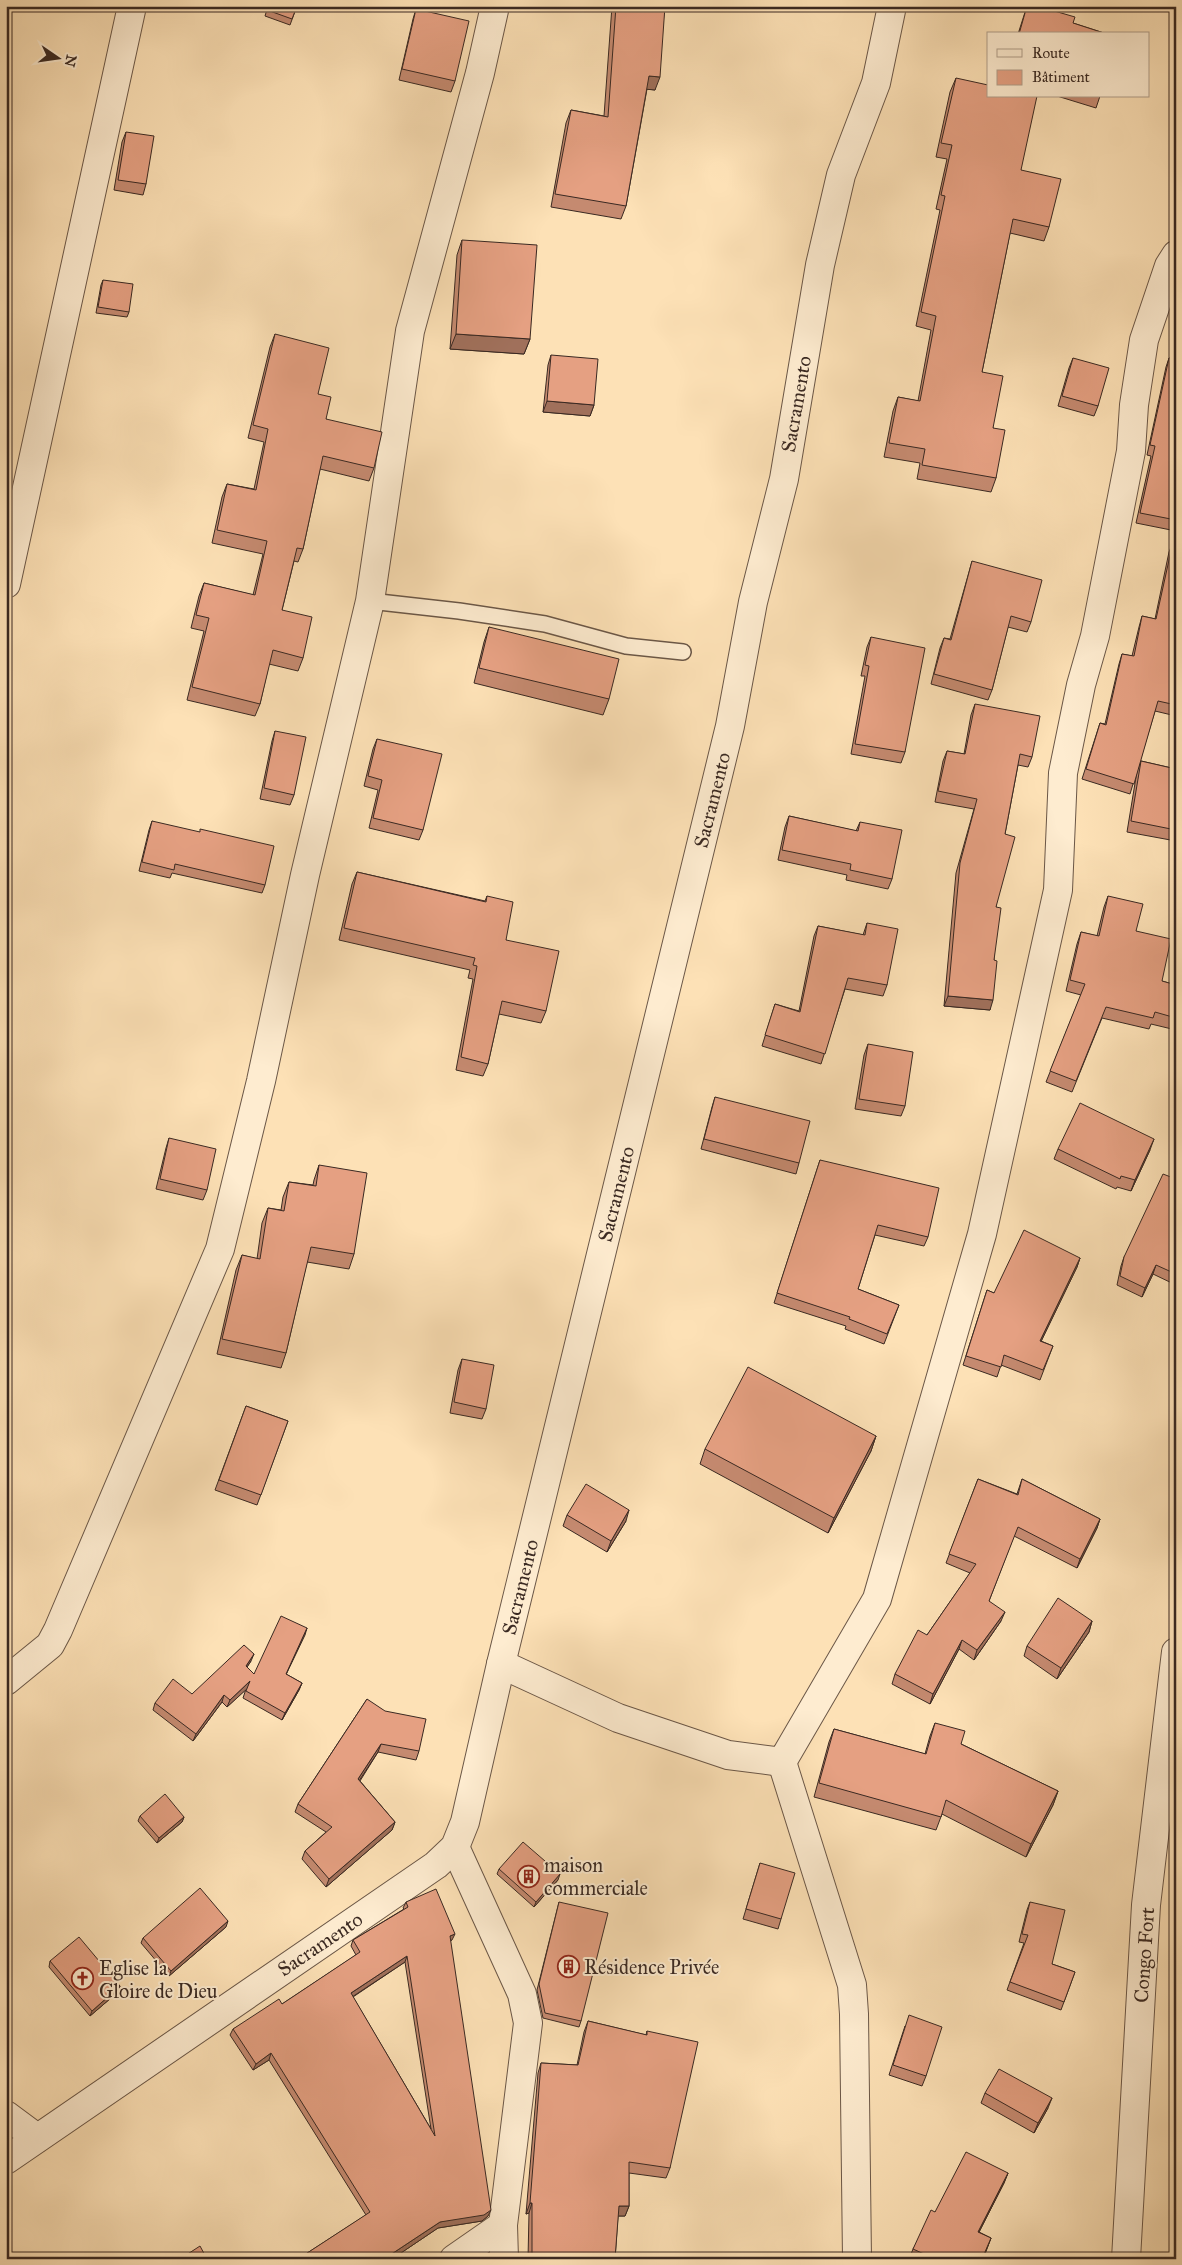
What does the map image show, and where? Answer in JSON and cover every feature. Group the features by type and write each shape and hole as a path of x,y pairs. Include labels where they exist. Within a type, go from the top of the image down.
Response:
{"street":[{"path":"6,584 132,6"},
{"path":"6,1681 50,1646 58,1630 220,1249 259,1091 305,874 370,601 410,331 480,73 495,6"},
{"name":"Sacramento","path":"6,2160 436,1865 455,1847 465,1822 501,1664 730,726 753,602 784,478 820,264 841,174 876,83 892,6"},
{"path":"857,2259 852,1985 782,1762 877,1598 982,1234 1058,890 1063,773 1081,686 1095,636 1131,451 1134,405 1144,340 1168,266 1176,255"},
{"name":"Congo Fort","path":"1126,2259 1146,1905 1176,1652"},
{"path":"501,1664 618,1718 728,1755 782,1762"},
{"path":"455,1847 522,1994 527,2010 528,2023 503,2226 504,2259"},
{"path":"6,2115 37,2138"},
{"path":"454,2259 503,2226"}],"lane":[{"path":"370,601 458,611 545,624 626,646 683,652"}],"building":[{"path":"268,6 297,6 292,19 267,10"},
{"path":"616,6 665,6 660,77 649,76 626,206 555,194 571,110 608,117"},
{"path":"1027,6 1037,6 1075,17 1073,23 1101,32 1020,32"},
{"path":"416,9 469,21 455,81 402,69"},
{"path":"956,78 987,85 987,98 1037,98 1021,170 1061,179 1049,227 1013,219 982,372 1003,376 993,428 1005,430 996,478 922,465 925,449 889,443 898,397 920,401 936,316 921,312 945,196 941,195 952,145 941,143"},
{"path":"126,132 154,136 146,184 118,180"},
{"path":"462,240 537,245 530,339 456,334"},
{"path":"103,280 133,284 129,312 98,307"},
{"path":"275,334 329,348 318,394 331,397 326,419 382,432 374,468 323,456 303,549 297,548 282,610 312,617 303,658 273,650 260,704 192,687 209,618 196,615 204,583 255,595 267,541 217,530 227,484 256,490 268,429 253,425"},
{"path":"551,355 598,359 594,405 547,401"},
{"path":"1073,358 1109,368 1098,406 1062,396"},
{"path":"1169,358 1176,359 1176,520 1140,513 1155,446 1150,445"},
{"path":"1173,542 1176,542 1176,705 1158,701 1134,784 1086,769 1100,723 1106,725 1122,654 1134,656 1142,616 1156,619"},
{"path":"972,561 1042,580 1031,622 1011,616 992,690 934,674 944,638 951,640"},
{"path":"489,627 619,659 609,699 479,668"},
{"path":"871,637 925,648 905,752 855,744 869,666 865,665"},
{"path":"975,704 1040,716 1032,757 1020,754 1005,834 1015,837 996,907 1001,908 994,960 997,961 993,1000 948,996 960,863 977,799 938,791 947,751 965,754"},
{"path":"275,731 306,737 294,795 264,788"},
{"path":"377,739 442,754 423,830 373,818 382,780 368,776"},
{"path":"1141,761 1176,769 1176,830 1131,821"},
{"path":"789,816 858,831 860,822 902,830 892,879 850,870 851,864 782,850"},
{"path":"152,821 200,832 200,829 274,846 265,885 175,864 174,870 142,862"},
{"path":"357,872 486,902 487,896 513,902 506,940 559,951 546,1011 502,1001 488,1064 461,1057 477,966 473,965 475,958 344,928"},
{"path":"1108,896 1143,904 1136,931 1171,939 1162,981 1176,985 1176,1018 1155,1012 1153,1018 1106,1007 1076,1081 1050,1071 1085,984 1070,980 1081,932 1099,936"},
{"path":"867,923 898,929 887,985 848,978 825,1054 765,1035 775,1004 800,1012 818,926 865,935"},
{"path":"868,1044 913,1052 905,1106 859,1099"},
{"path":"715,1097 810,1121 799,1163 704,1139"},
{"path":"1080,1103 1154,1139 1135,1180 1121,1176 1120,1179 1058,1149"},
{"path":"169,1138 216,1149 207,1190 160,1179"},
{"path":"820,1160 939,1188 928,1237 878,1225 858,1289 899,1305 887,1334 849,1319 850,1317 777,1293"},
{"path":"319,1165 367,1173 354,1254 311,1247 286,1353 222,1339 242,1255 260,1259 268,1208 284,1211 289,1182 316,1186"},
{"path":"1163,1174 1176,1179 1176,1274 1156,1265 1145,1288 1120,1276 1124,1257"},
{"path":"1024,1230 1080,1258 1040,1341 1053,1346 1043,1370 1004,1355 1001,1367 966,1356 987,1290 994,1293"},
{"path":"462,1359 494,1365 486,1409 454,1402"},
{"path":"748,1367 876,1436 834,1518 705,1449"},
{"path":"246,1406 288,1421 261,1495 219,1480"},
{"path":"978,1479 1018,1495 1022,1479 1100,1519 1080,1559 1018,1527 989,1601 1005,1612 977,1650 962,1640 933,1694 895,1674 918,1630 927,1635 976,1564 949,1554"},
{"path":"586,1484 629,1510 611,1541 567,1515"},
{"path":"1058,1598 1092,1621 1061,1668 1027,1646"},
{"path":"281,1616 307,1628 286,1674 302,1683 285,1713 246,1691 250,1681 230,1700 224,1695 196,1734 155,1703 173,1679 192,1694 244,1645 254,1654 246,1666 254,1674"},
{"path":"367,1699 385,1711 426,1719 419,1751 381,1744 358,1779 395,1822 329,1879 305,1851 332,1827 298,1804"},
{"path":"935,1723 965,1731 961,1744 1058,1791 1031,1844 946,1800 941,1817 819,1783 834,1729 926,1754"},
{"path":"165,1794 184,1817 159,1838 140,1816"},
{"name":"maison commerciale","path":"523,1842 560,1874 536,1902 499,1869"},
{"path":"760,1863 795,1873 781,1919 746,1909"},
{"path":"200,1888 228,1921 171,1971 143,1938"},
{"path":"436,1889 455,1934 450,1936 491,2210 484,2215 440,2222 384,2259 298,2259 370,2212 271,2053 256,2064 233,2029 279,1999 282,2004 360,1952 353,1940 408,1907 406,1902","holes":["407,1956 435,2136 351,1993"]},
{"name":"Résidence Privée","path":"559,1902 608,1913 581,2021 545,2013 539,1984"},
{"path":"1030,1902 1065,1910 1052,1964 1075,1972 1064,2002 1010,1982 1028,1935 1022,1934"},
{"name":"Eglise la Gloire de Dieu","path":"79,1937 120,1986 92,2011 50,1961"},
{"path":"909,2015 942,2027 926,2076 893,2065"},
{"path":"588,2021 647,2035 647,2031 698,2042 670,2168 629,2162 629,2206 619,2206 615,2259 532,2259 532,2203 530,2203 541,2063 578,2065"},
{"path":"999,2069 1052,2098 1038,2123 985,2093"},
{"path":"966,2152 1008,2173 978,2232 991,2238 982,2259 935,2259 913,2249 931,2210 935,2212"},
{"path":"200,2246 207,2259 180,2259"}],"place":[{"name":"maison commerciale","path":"528,1877"},
{"name":"Résidence Privée","path":"568,1967"},
{"name":"Eglise la Gloire de Dieu","path":"83,1979"}]}
